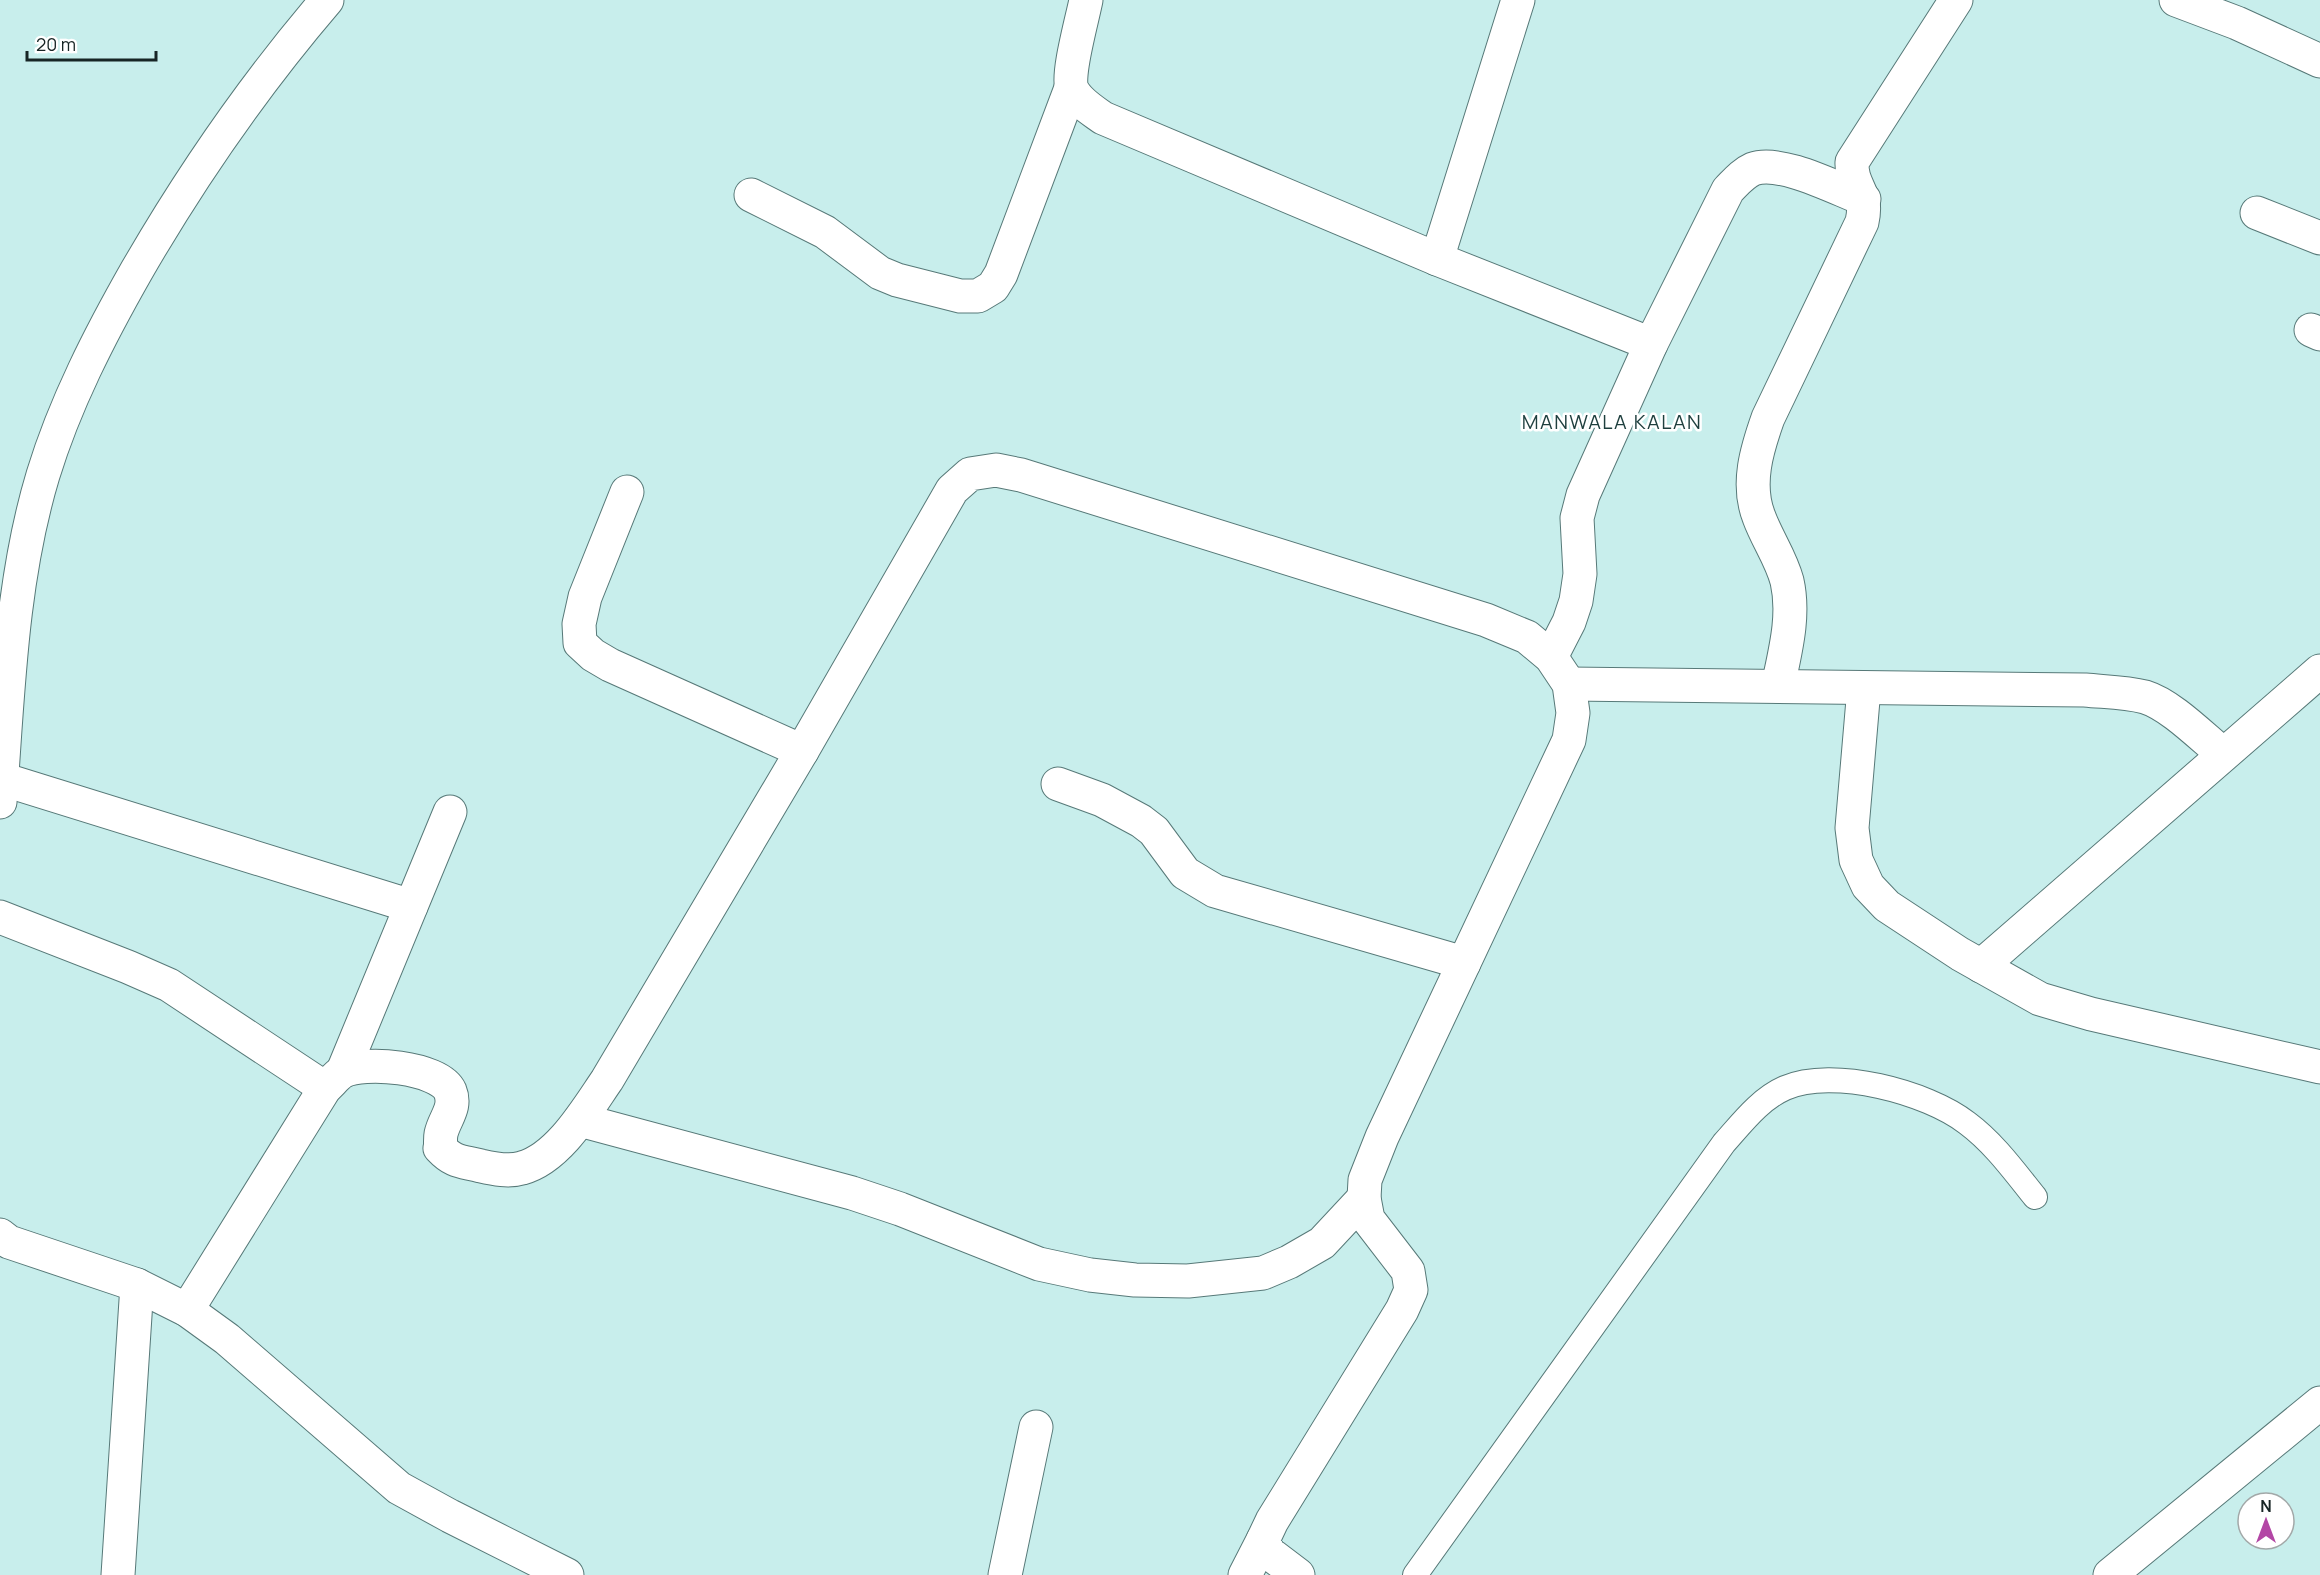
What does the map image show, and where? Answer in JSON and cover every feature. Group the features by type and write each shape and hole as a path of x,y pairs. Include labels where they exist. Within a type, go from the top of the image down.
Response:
{"street":[{"path":"327,0 248,101 172,210 104,328 70,402 43,476 26,546 14,623 1,791 411,906"},
{"path":"751,195 825,232 880,273 897,280 960,296 978,296 993,287 1001,274 1071,88 1071,70 1086,0"},
{"path":"1437,259 1518,0"},
{"path":"1778,686 1789,629 1790,604 1787,581 1778,556 1758,516 1754,496 1756,452 1768,418 1862,222 1864,199 1851,174 1852,162 1956,0"},
{"path":"2176,0 2242,12 2320,61"},
{"path":"1071,88 1082,102 1103,118 1437,259 1651,344"},
{"path":"1551,657 1569,622 1576,601 1580,574 1577,518 1583,495 1651,344 1728,190 1740,177 1754,169 1769,167 1786,170 1864,199"},
{"path":"2257,213 2320,238"},
{"path":"334,1080 369,1067 430,1074 443,1081 450,1092 453,1106 441,1134 440,1148 451,1159 498,1170 521,1168 539,1160 553,1149 580,1120 607,1080 802,752 952,489 970,474 996,470 1032,479 1486,620 1527,637 1551,657 1569,684 1573,713 1569,740 1382,1137 1365,1180 1364,1198 1368,1219 1408,1271 1412,1290 1402,1310 1272,1521 1245,1575"},
{"path":"627,492 585,597 579,624 580,643 593,655 610,665 802,752"},
{"path":"1982,966 2320,671"},
{"path":"1569,684 2085,690 2127,693 2147,698 2164,706 2223,754"},
{"path":"1864,688 1852,828 1856,860 1868,886 1887,906 1982,966 2040,999 2091,1014 2320,1067"},
{"path":"1058,784 1102,800 1141,821 1154,831 1185,873 1215,891 1464,963"},
{"path":"187,1310 334,1080 450,812"},
{"path":"0,917 170,985 334,1080"},
{"path":"580,1120 852,1193 900,1209 1039,1264 1090,1275 1135,1280 1188,1281 1263,1273 1289,1262 1322,1243 1364,1198"},
{"path":"3,1240 137,1285 187,1310 227,1339 399,1488 567,1575"},
{"path":"118,1575 137,1285"},
{"path":"2109,1575 2320,1402"},
{"path":"1005,1575 1036,1427"},
{"path":"1263,1540 1269,1553 1298,1575"}],"lane":[{"path":"1415,1575 1724,1143 1758,1105 1785,1088 1815,1080 1844,1079 1886,1088 1943,1107 1967,1122 1989,1142 2035,1197"}],"district":[{"name":"MANWALA KALAN","path":"1612,421"}]}
